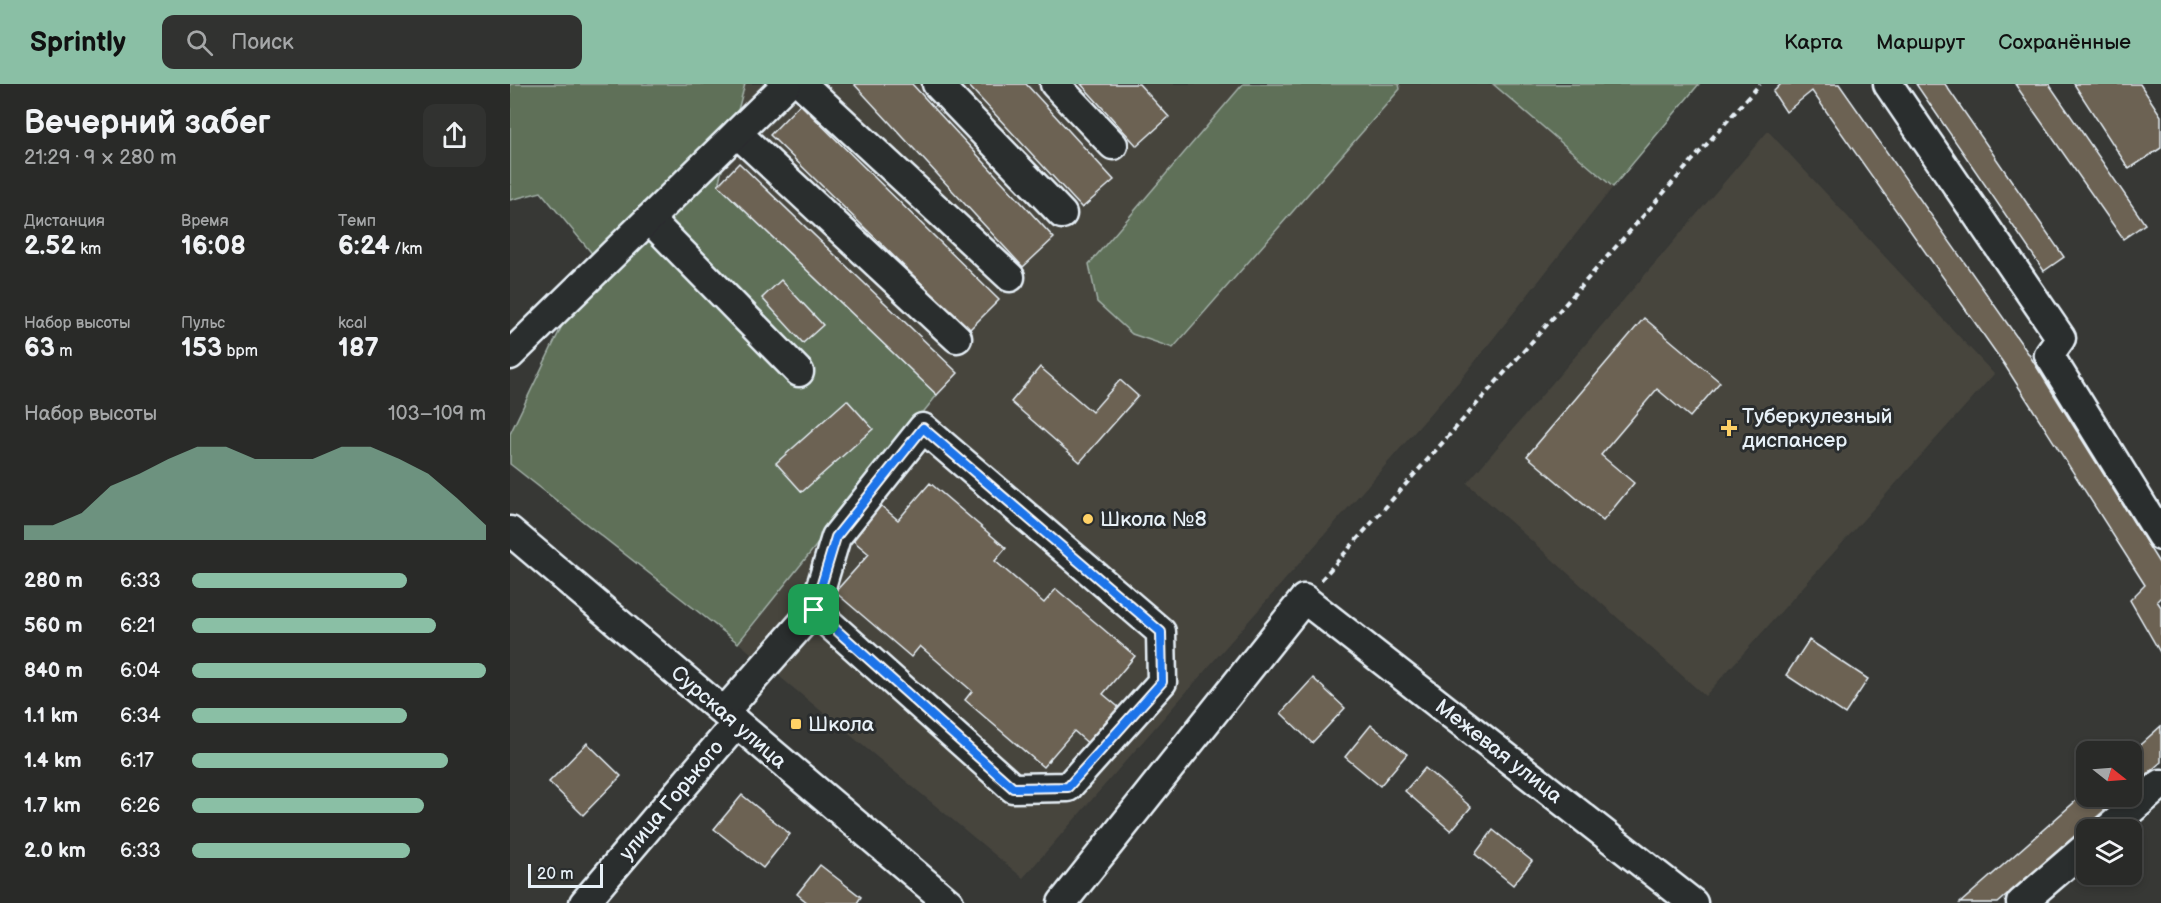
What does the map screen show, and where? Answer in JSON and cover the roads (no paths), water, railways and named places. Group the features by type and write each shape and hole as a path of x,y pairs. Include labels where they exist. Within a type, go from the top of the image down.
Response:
{"street":[{"path":"510,355 787,84"},
{"path":"802,84 1010,277"},
{"path":"937,84 1062,214"},
{"path":"1056,84 1113,146"},
{"path":"1888,84 2061,338 2049,355 2161,536"},
{"path":"737,133 957,338"},
{"path":"649,219 799,372"},
{"path":"923,428 1161,632 1162,682 1068,787 1013,788 814,610 836,537 923,428"},
{"name":"Сурская улица","path":"510,531 949,903"},
{"name":"Межевая улица","path":"1062,903 1304,599 1693,903"},
{"name":"улица Горького","path":"584,903 814,610"},
{"path":"2120,819 2161,784"},
{"path":"2021,903 2076,856"}],"place":[{"name":"Туберкулезный диспансер","path":"1729,428"},
{"name":"Школа №8","path":"1088,519"},
{"name":"Школа","path":"796,724"}]}
